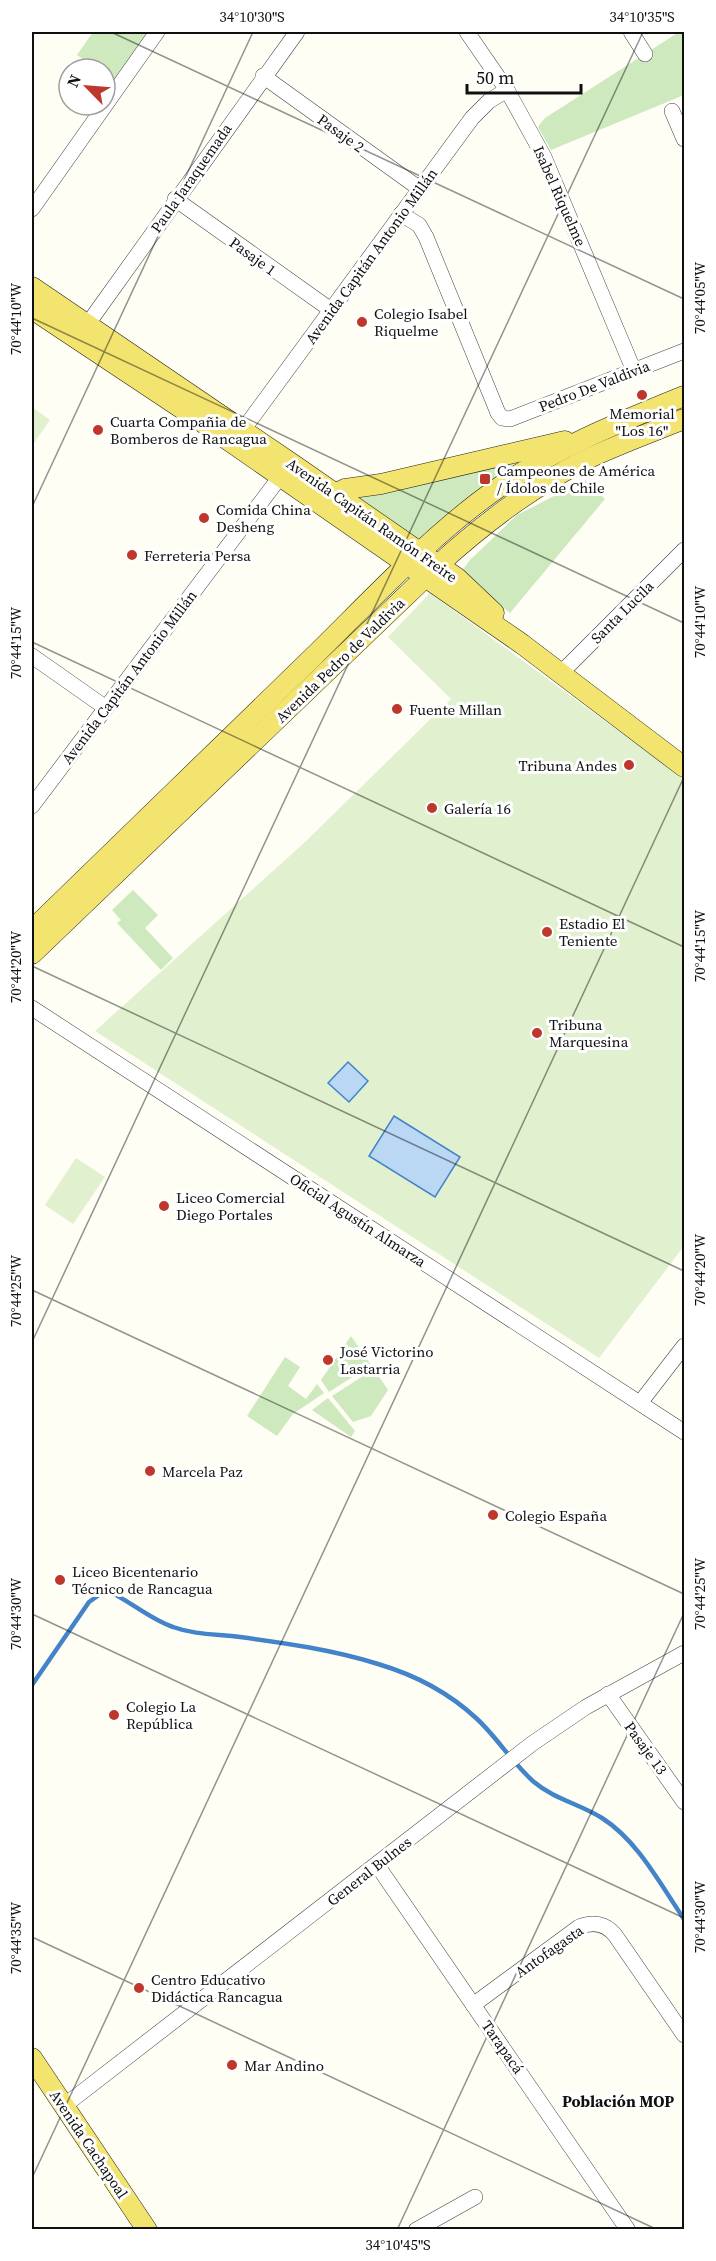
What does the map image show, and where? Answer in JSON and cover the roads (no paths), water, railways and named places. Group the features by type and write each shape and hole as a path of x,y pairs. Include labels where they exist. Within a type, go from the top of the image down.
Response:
{"main road":[{"name":"Avenida Capitán Ramón Freire","path":"32,287 87,325 137,368 414,559 432,571 457,578 488,606 522,644 684,767"},
{"name":"Avenida Capitán Ramón Freire","path":"32,309 243,430 286,469"},
{"name":"Avenida Pedro de Valdivia","path":"32,930 414,559 498,488 549,457 594,434 684,396"},
{"name":"Avenida Pedro de Valdivia","path":"32,954 432,571 502,512 564,472 614,447 684,419"},
{"name":"Avenida Pedro de Valdivia","path":"330,500 345,489 381,484 594,434"},
{"name":"Avenida Cachapoal","path":"32,2058 147,2229"}],"street":[{"path":"32,209 157,32"},
{"name":"Paula Jaraquemada","path":"87,325 263,76 297,32"},
{"name":"Isabel Riquelme","path":"467,32 507,90 544,157 634,370"},
{"path":"631,32 645,54"},
{"name":"Pasaje 2","path":"263,76 420,189"},
{"name":"Avenida Capitán Antonio Millán","path":"243,430 477,112 507,90"},
{"path":"672,111 684,139"},
{"name":"Pasaje 1","path":"175,199 331,310"},
{"name":"Pedro De Valdivia","path":"401,214 419,225 426,237 502,418 510,419 684,351"},
{"name":"Avenida Capitán Antonio Millán","path":"32,806 286,469"},
{"name":"Santa Lucila","path":"560,675 684,550"},
{"path":"32,656 106,708"},
{"name":"Oficial Agustín Almarza","path":"32,1008 684,1432"},
{"path":"640,1403 684,1346"},
{"name":"General Bulnes","path":"64,2106 565,1720 608,1694 683,1657"},
{"name":"Pasaje 13","path":"608,1694 684,1802"},
{"name":"Tarapacá","path":"377,1865 628,2229"},
{"name":"Antofagasta","path":"473,2005 579,1927 598,1924 608,1928 615,1935 684,2035"},
{"path":"416,2229 475,2197"}],"water":[{"path":"348,1062 368,1081 349,1102 328,1083"},
{"path":"394,1116 460,1157 435,1197 369,1156"}],"waterway":[{"path":"32,1685 89,1602 106,1590 164,1624 181,1630 309,1648 392,1668 430,1685 454,1700 484,1725 534,1782 550,1793 594,1813 615,1828 648,1864 684,1919"}],"place":[{"name":"Colegio Isabel Riquelme","path":"362,322"},
{"name":"Memorial \"Los 16\"","path":"642,395"},
{"name":"Cuarta Compañia de Bomberos de Rancagua","path":"98,430"},
{"name":"Campeones de América / Ídolos de Chile","path":"485,479"},
{"name":"Comida China Desheng","path":"204,518"},
{"name":"Ferreteria Persa","path":"132,555"},
{"name":"Fuente Millan","path":"397,709"},
{"name":"Tribuna Andes","path":"629,765"},
{"name":"Galería 16","path":"432,808"},
{"name":"Estadio El Teniente","path":"547,932"},
{"name":"Tribuna Marquesina","path":"537,1033"},
{"name":"Liceo Comercial Diego Portales","path":"164,1206"},
{"name":"José Victorino Lastarria","path":"328,1360"},
{"name":"Marcela Paz","path":"150,1471"},
{"name":"Colegio España","path":"493,1515"},
{"name":"Liceo Bicentenario Técnico de Rancagua","path":"60,1580"},
{"name":"Colegio La República","path":"114,1715"},
{"name":"Centro Educativo Didáctica Rancagua","path":"139,1988"},
{"name":"Mar Andino","path":"232,2065"}],"district":[{"name":"Población MOP","path":"618,2101"}]}
